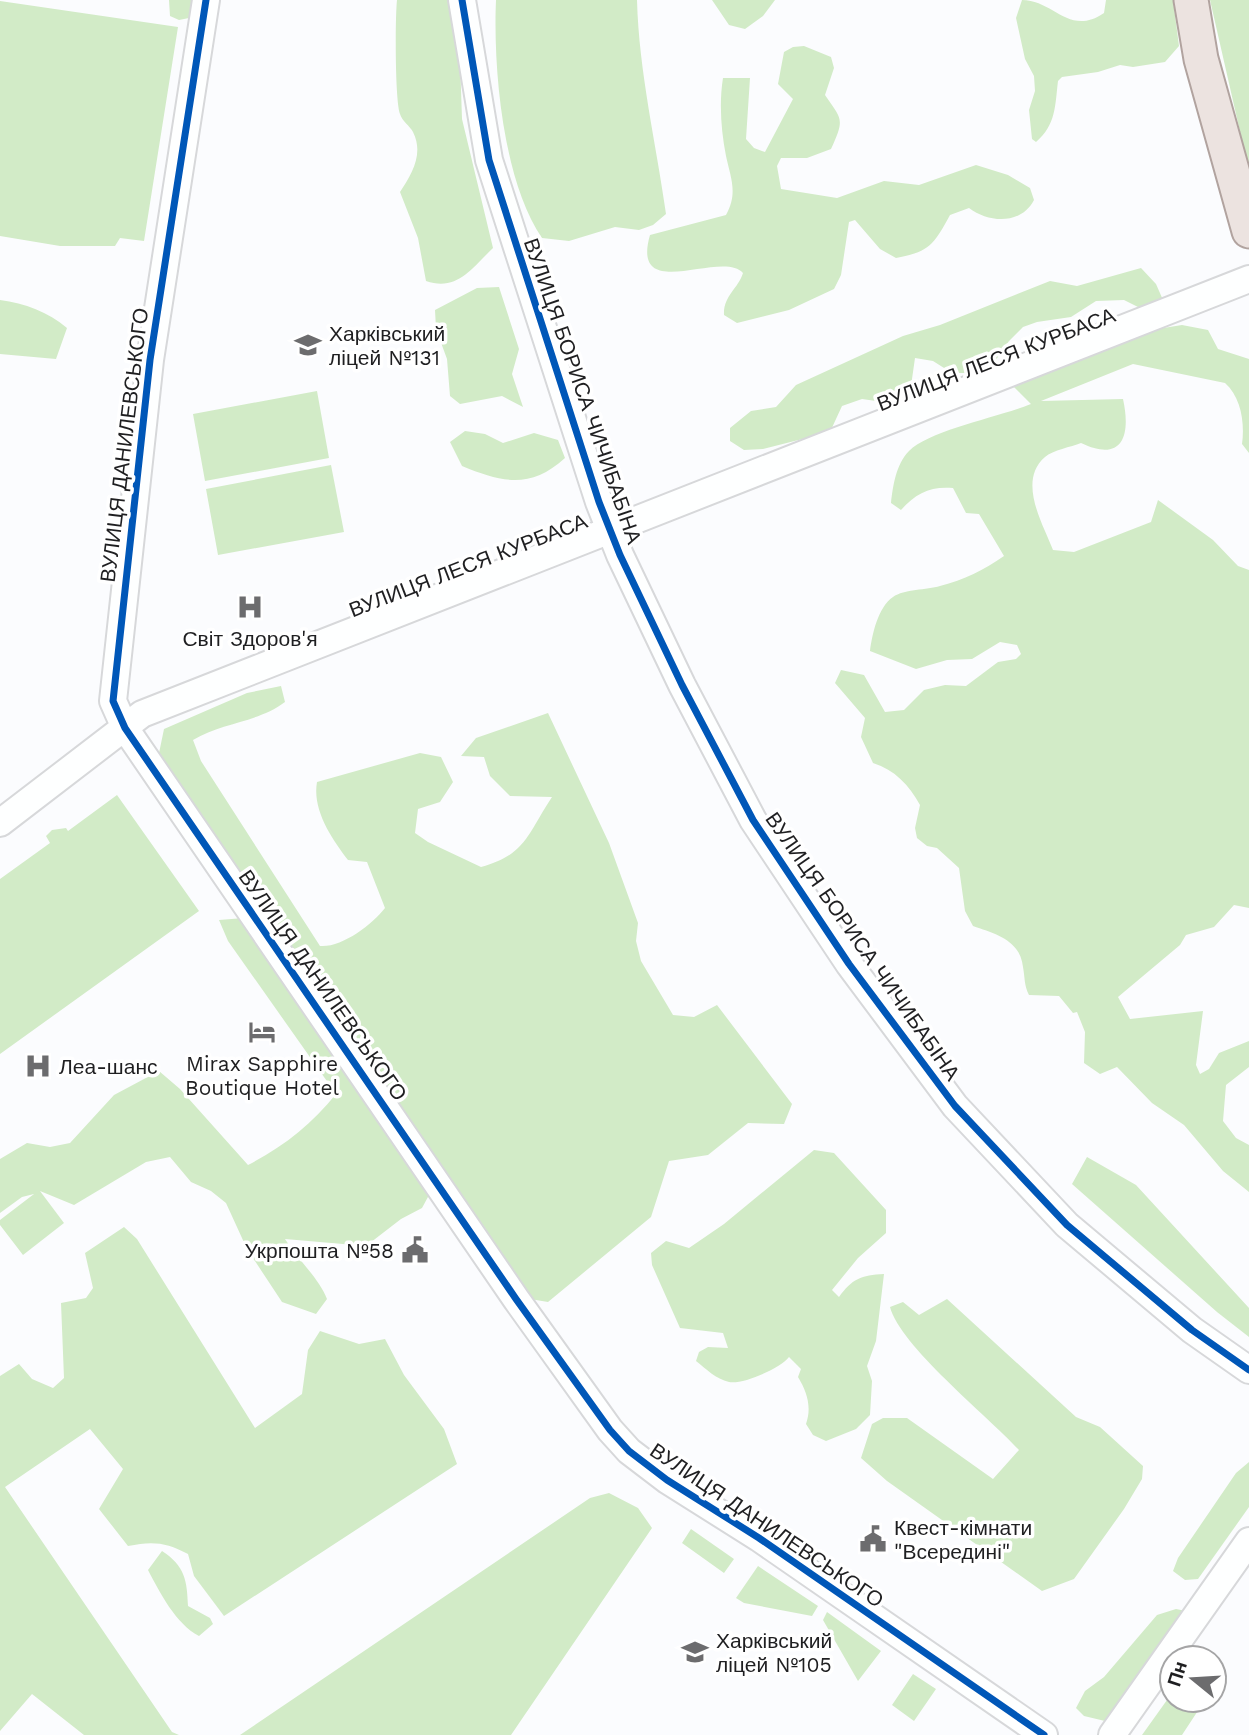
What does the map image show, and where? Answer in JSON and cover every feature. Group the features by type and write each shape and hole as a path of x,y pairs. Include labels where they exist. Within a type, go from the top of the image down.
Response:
{"main road":[{"path":"1191,0 1201,59 1249,231"}],"street":[{"name":"ВУЛИЦЯ ДАНИЛЕВСЬКОГО","path":"205,0 146,389 113,701 125,728 516,1299 610,1430 629,1451 667,1480 759,1538 1044,1735"},
{"name":"ВУЛИЦЯ БОРИСА ЧИЧИБАБІНА","path":"462,0 489,160 609,529 682,685 752,820 849,964 955,1106 1067,1225 1192,1329 1249,1370"},
{"name":"ВУЛИЦЯ ЛЕСЯ КУРБАСА","path":"0,824 142,714 1249,279"},
{"path":"1112,1735 1249,1541"}],"green space":[{"path":"169,0 196,0 194,17 179,20 170,16"},
{"path":"397,0 458,0 462,119 493,248 471,270 447,283 426,281 418,238 400,192 415,164 417,148 413,132 401,117 398,106"},
{"path":"496,0 637,0 644,81 666,214 653,225 639,230 615,227 569,241 542,238 518,186 503,124 496,58"},
{"path":"712,0 775,0 763,16 745,29 729,25"},
{"path":"1022,0 1043,5 1062,16 1081,21 1104,13 1106,0 1173,0 1179,46 1165,62 1133,67 1120,65 1098,72 1062,77 1058,81 1051,122 1036,142 1032,139 1029,110 1035,91 1034,76 1025,59 1016,18"},
{"path":"1210,0 1249,0 1249,171"},
{"path":"0,1 178,27 144,241 120,238 115,246 60,246 0,236"},
{"path":"804,46 831,57 834,68 825,95 838,115 840,125 831,149 807,158 781,158 777,166 781,189 837,198 884,181 919,185 976,165 1008,175 1030,188 1034,200 1021,214 1004,219 986,217 969,208 950,215 930,245 917,253 896,258 880,249 855,220 849,222 841,275 834,289 789,310 737,323 724,315 724,308 743,273 732,267 665,271 653,267 647,256 650,235 726,215 733,193 722,127 723,78 750,78 746,139 754,148 765,152 793,99 778,84 784,52 793,47"},
{"path":"1141,268 1156,284 1163,300 1140,308 1124,300 1096,301 1071,317 1023,327 1009,341 991,367 968,373 952,373 933,361 915,358 910,393 897,404 862,399 842,406 830,432 763,449 744,450 730,441 730,428 751,411 776,407 796,385 903,336 940,325 1050,281 1077,286"},
{"path":"499,287 519,349 512,374 523,407 502,396 460,404 450,396 447,359 436,329 435,310 477,288"},
{"path":"0,300 36,309 67,328 56,359 0,354"},
{"path":"1182,325 1208,330 1218,349 1249,359 1249,453 1242,444 1243,428 1238,403 1225,383 1133,364 1041,401 1123,399 1126,424 1121,442 1115,447 1106,450 1081,443 1045,457 1033,478 1033,490 1039,515 1053,550 1074,552 1151,522 1158,500 1213,540 1238,566 1249,570 1249,908 1234,905 1214,927 1186,935 1180,945 1118,997 1130,1019 1203,1011 1196,1065 1200,1074 1209,1069 1219,1053 1249,1041 1249,1067 1226,1085 1223,1121 1236,1138 1249,1145 1249,1192 1223,1171 1184,1125 1152,1103 1117,1067 1100,1074 1084,1063 1085,1032 1077,1012 1073,1013 1059,996 1029,995 1017,950 1006,939 973,926 965,911 959,868 937,848 927,846 917,838 915,828 920,805 901,779 873,763 861,737 865,718 835,683 841,670 864,675 885,712 904,710 924,690 945,685 966,686 998,662 1016,659 1021,654 1017,645 1000,642 972,659 947,660 916,669 870,651 880,614 893,597 903,592 957,581 1004,556 979,514 966,513 953,488 924,492 901,510 891,503 901,462 919,443 949,430 1031,404 1012,385 1151,330"},
{"path":"317,391 329,458 205,481 193,414"},
{"path":"465,431 485,434 503,443 534,433 558,440 565,458 540,475 528,479 491,476 462,466 450,442"},
{"path":"331,465 344,532 218,555 206,489"},
{"path":"281,686 285,702 274,709 193,740 201,761 320,946 337,943 356,934 385,908 367,862 348,860 330,833 317,803 317,782 420,753 441,757 453,782 440,802 418,809 415,833 481,867 508,856 517,849 531,832 552,797 510,796 490,776 484,757 461,756 476,738 548,713 609,843 638,923 636,941 641,961 673,1015 694,1017 717,1005 792,1104 784,1124 748,1123 708,1155 669,1161 651,1217 548,1302 530,1299 485,1228 402,1117 158,758 164,729 247,693"},
{"path":"117,795 199,911 0,1054 0,879 50,843 46,836 52,830 66,828 68,831"},
{"path":"244,918 435,1184 422,1208 401,1219 366,1246 285,1239 327,1299 316,1314 282,1302 247,1249 226,1203 211,1191 191,1182 170,1157 146,1162 74,1205 40,1191 64,1223 23,1255 0,1225 0,1220 34,1194 22,1197 0,1213 0,1159 27,1143 50,1147 70,1143 114,1095 159,1071 180,1089 248,1165 296,1134 336,1094 228,941 219,920"},
{"path":"814,1150 834,1153 886,1210 886,1233 858,1258 832,1290 839,1297 858,1279 884,1274 876,1341 867,1366 872,1381 870,1415 856,1429 826,1441 813,1435 806,1424 806,1394 798,1377 801,1369 789,1357 770,1371 735,1382 720,1379 696,1361 699,1352 708,1347 728,1348 723,1333 680,1328 652,1265 651,1253 666,1241 689,1248 724,1224"},
{"path":"1087,1157 1136,1185 1249,1308 1249,1337 1072,1184"},
{"path":"124,1227 137,1239 255,1428 302,1394 308,1350 320,1331 359,1344 385,1339 404,1375 444,1429 457,1464 224,1616 194,1576 188,1554 159,1544 128,1546 99,1509 123,1469 90,1429 5,1487 172,1732 179,1735 84,1735 32,1694 0,1731 0,1376 19,1364 32,1379 53,1388 64,1378 61,1303 86,1298 93,1288 85,1253"},
{"path":"947,1299 1076,1417 1100,1427 1143,1466 1142,1479 1124,1509 1074,1579 1042,1591 887,1481 861,1458 872,1424 883,1418 907,1418 993,1479 1019,1450 927,1361 897,1323 890,1307 903,1302 919,1315"},
{"path":"1249,1462 1249,1507 1198,1579 1185,1580 1173,1571 1178,1558 1236,1473"},
{"path":"609,1493 638,1508 652,1528 511,1735 240,1735 590,1498"},
{"path":"691,1529 734,1559 724,1573 682,1543"},
{"path":"162,1551 176,1562 183,1574 188,1606 210,1618 213,1624 199,1636 176,1616 148,1570"},
{"path":"758,1566 818,1606 812,1616 744,1603 736,1598"},
{"path":"1176,1609 1191,1612 1182,1630 1168,1644 1158,1644 1158,1653 1138,1673 1105,1721 1084,1716 1076,1708 1085,1691 1104,1677 1157,1615"},
{"path":"827,1612 881,1651 858,1681 823,1620"},
{"path":"913,1674 936,1689 914,1721 892,1705"},
{"path":"1158,1713 1196,1714 1182,1735 1142,1735"}],"cycle path":[{"path":"206,0 150,360 113,701 125,728 516,1299 610,1430 629,1451 667,1480 759,1538 1044,1735"},
{"path":"462,0 489,160 599,502 620,555 682,685 753,820 849,964 955,1106 1067,1225 1192,1330 1249,1370"}],"place":[{"name":"Харківський ліцей №131","path":"308,345"},
{"name":"Світ Здоров'я","path":"250,607"},
{"name":"Mirax Sapphire Boutique Hotel","path":"262,1032"},
{"name":"Леа-шанс","path":"38,1066"},
{"name":"Укрпошта №58","path":"415,1250"},
{"name":"Квест-кімнати \"Всередині\"","path":"873,1539"},
{"name":"Харківський ліцей №105","path":"695,1652"}]}
